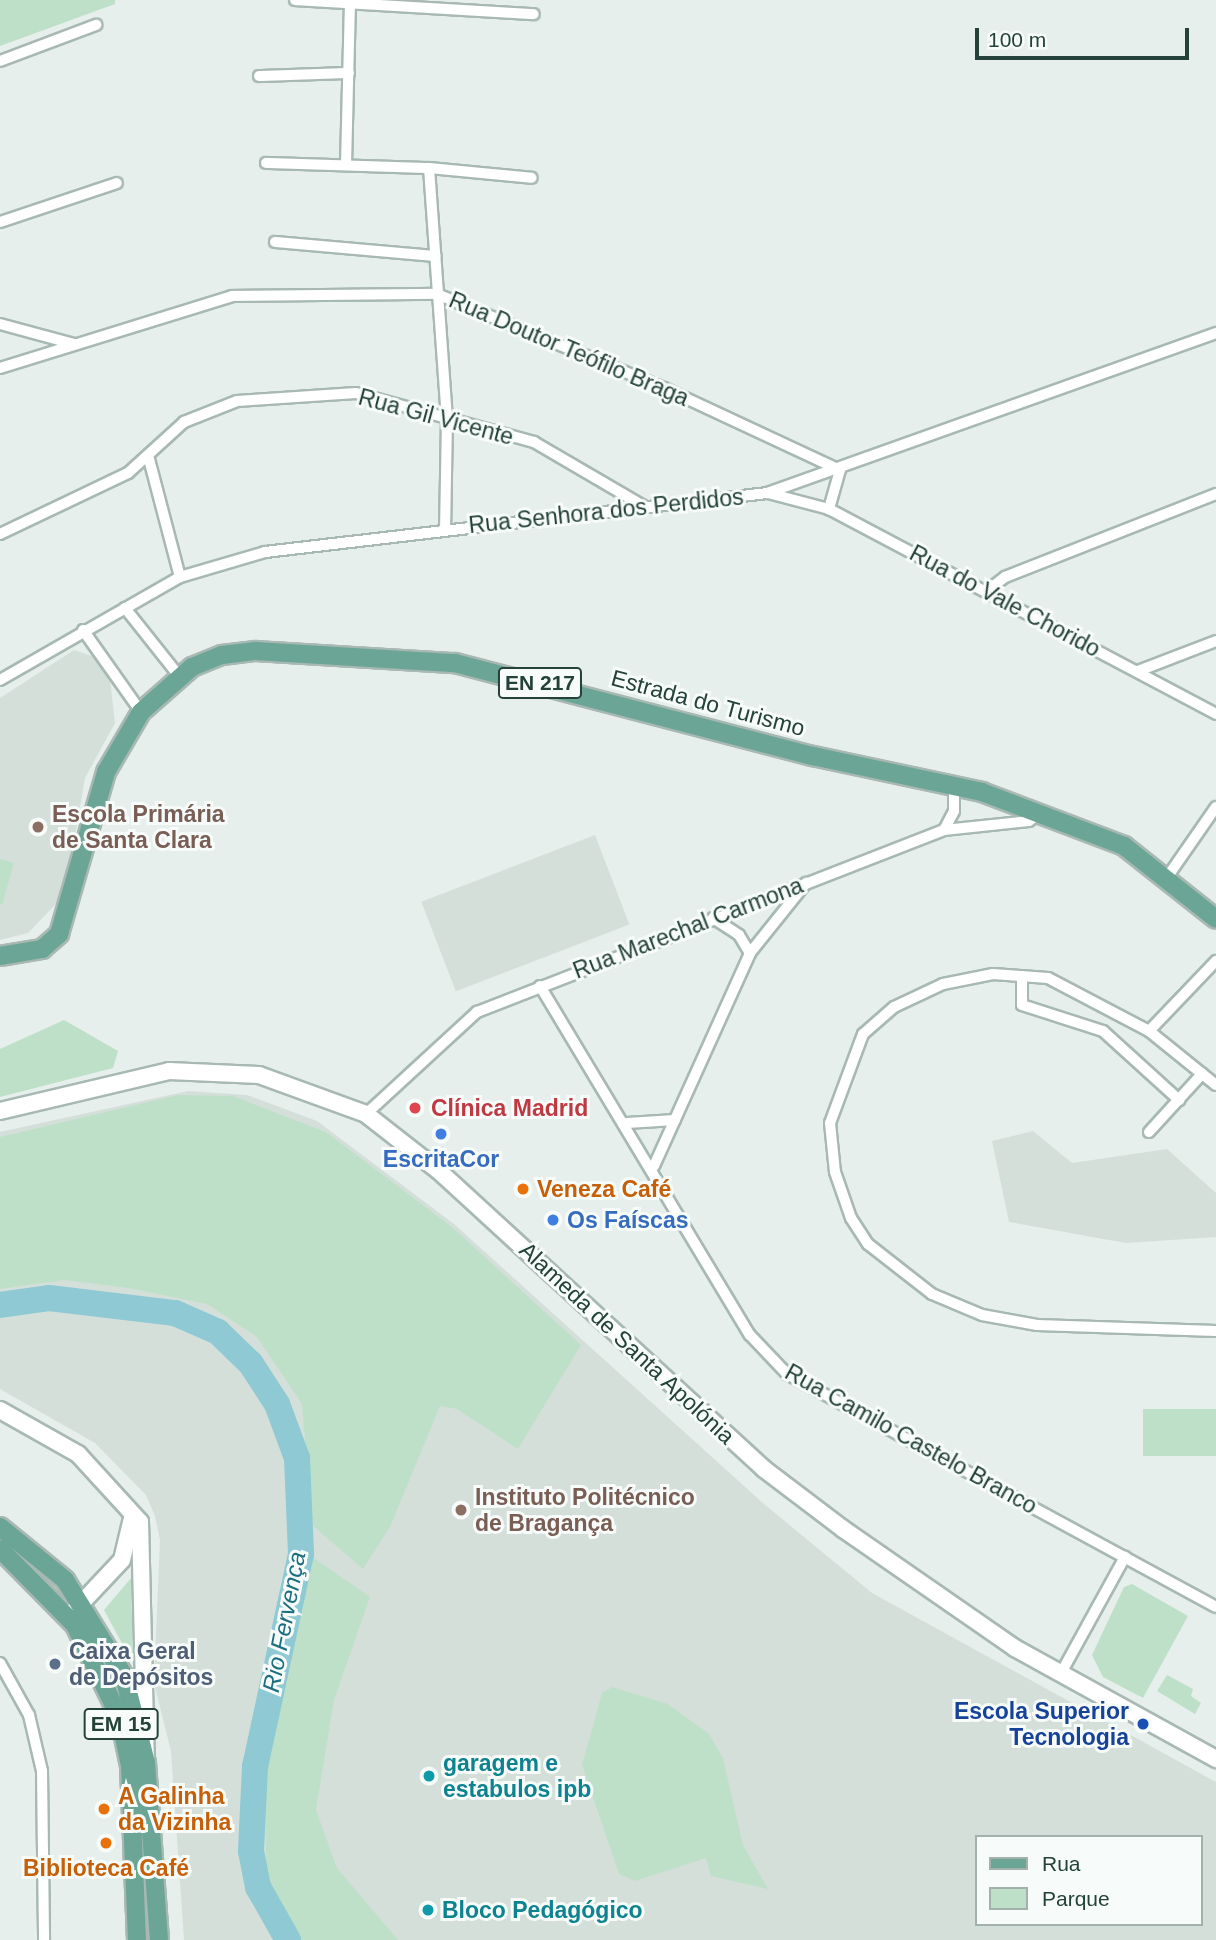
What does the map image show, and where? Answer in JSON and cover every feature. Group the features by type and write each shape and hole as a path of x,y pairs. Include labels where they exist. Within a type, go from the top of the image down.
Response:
{"main road":[{"name":"Estrada do Turismo","path":"0,956 42,949 59,934 106,772 141,712 179,676 222,655 256,651 455,663 1043,810 1124,846 1168,876 1216,919"},
{"name":"EM 15","path":"0,1527 65,1580 81,1600 124,1676 146,1763 159,1940"},
{"name":"EM 15","path":"0,1549 75,1625 109,1688 127,1754 137,1940"}],"street":[{"path":"295,0 534,14"},
{"path":"346,165 350,5"},
{"path":"0,61 96,25"},
{"path":"259,76 349,73"},
{"path":"266,163 429,168 532,178"},
{"path":"429,168 447,418 445,529"},
{"path":"0,222 117,183"},
{"path":"275,242 435,256"},
{"name":"Rua Doutor Teófilo Braga","path":"0,368 232,296 437,294 664,388 840,470"},
{"path":"0,324 74,344"},
{"name":"Rua Senhora dos Perdidos","path":"0,680 83,630 180,577 265,552 642,505 767,493 840,470 1216,333"},
{"name":"Rua Gil Vicente","path":"0,534 149,459 184,422 237,401 356,393 534,442 642,505"},
{"path":"149,459 180,577"},
{"path":"829,509 840,470"},
{"name":"Rua do Vale Chorido","path":"767,493 829,509 1216,714"},
{"path":"987,591 1005,577 1216,494"},
{"path":"125,608 179,676"},
{"path":"83,630 141,712"},
{"path":"1138,671 1216,640"},
{"path":"944,830 954,811 954,786"},
{"path":"1168,876 1216,807"},
{"name":"Rua Marechal Carmona","path":"366,1114 477,1012 807,881 944,830 1029,821 1043,810"},
{"path":"654,1166 750,953 807,881"},
{"path":"713,918 739,935 750,953"},
{"path":"1149,1031 1216,961"},
{"path":"1216,1086 1149,1031 1048,978 993,974 943,984 894,1007 863,1034 830,1123 835,1172 851,1218 890,1265 932,1294 982,1315 1084,1329 1216,1331"},
{"path":"1022,976 1022,1005 1103,1031 1179,1100"},
{"name":"Rua Camilo Castelo Branco","path":"540,986 654,1166 750,1335 787,1374 1216,1608"},
{"name":"Alameda de Santa Apolónia","path":"0,1111 169,1071 259,1075 366,1114 439,1171 764,1469 1060,1675 1216,1759"},
{"path":"1149,1132 1202,1074"},
{"path":"627,1123 675,1120"},
{"path":"0,1410 78,1454 132,1512 143,1539 146,1763"},
{"path":"75,1625 73,1614 81,1600 99,1584 130,1547 132,1512"},
{"path":"1060,1675 1125,1556"},
{"path":"65,1580 99,1584"},
{"path":"0,1663 29,1715 43,1772 44,1940"}],"shaded area":[{"name":"Escola Primária de Santa Clara","path":"74,650 92,656 110,679 115,723 85,778 68,876 55,905 28,933 0,940 0,698"},
{"path":"595,835 629,925 456,991 421,902"},
{"name":"Instituto Politécnico de Bragança","path":"188,1091 247,1095 317,1121 454,1224 764,1504 872,1593 1216,1782 1216,1940 184,1940 171,1751 154,1683 160,1540 155,1516 146,1495 95,1443 0,1389 0,1132"},
{"path":"1033,1131 1072,1163 1167,1149 1216,1193 1216,1237 1126,1243 1009,1222 992,1141"}],"green space":[{"path":"0,0 115,0 115,4 0,46"},
{"path":"0,859 14,863 2,905 0,904"},
{"path":"64,1020 118,1051 113,1068 0,1097 0,1049"},
{"path":"178,1095 233,1096 326,1132 452,1227 581,1345 518,1449 457,1409 440,1406 390,1527 363,1569 312,1525 302,1404 257,1337 207,1304 128,1288 65,1280 0,1289 0,1137"},
{"path":"1143,1409 1216,1409 1216,1456 1143,1456"},
{"path":"0,1536 47,1574 67,1603 0,1542"},
{"path":"311,1556 370,1597 334,1700 316,1810 337,1868 398,1940 299,1940 266,1875 265,1760"},
{"path":"131,1578 133,1656 130,1658 104,1610"},
{"path":"1132,1584 1188,1616 1143,1698 1103,1677 1092,1655 1124,1587"},
{"path":"102,1654 118,1680 137,1751 152,1940 144,1940 124,1706"},
{"path":"1167,1675 1193,1689 1191,1696 1201,1703 1195,1714 1157,1691"},
{"path":"612,1687 668,1704 709,1734 723,1758 743,1845 768,1889 711,1876 706,1858 635,1881 619,1874 582,1765 602,1693"}],"waterway":[{"name":"Rio Fervença","path":"0,1305 49,1298 175,1313 218,1332 251,1364 277,1404 297,1458 301,1554 255,1766 251,1851 258,1887 288,1940"}],"place":[{"name":"Escola Primária de Santa Clara","path":"38,827"},
{"name":"Clínica Madrid","path":"415,1108"},
{"name":"EscritaCor","path":"441,1134"},
{"name":"Veneza Café","path":"523,1189"},
{"name":"Os Faíscas","path":"553,1220"},
{"name":"Instituto Politécnico de Bragança","path":"461,1510"},
{"name":"Caixa Geral de Depósitos","path":"55,1664"},
{"name":"Escola Superior Tecnologia","path":"1143,1724"},
{"name":"garagem e estabulos ipb","path":"429,1776"},
{"name":"A Galinha da Vizinha","path":"104,1809"},
{"name":"Biblioteca Café","path":"106,1843"},
{"name":"Bloco Pedagógico","path":"428,1910"}]}
